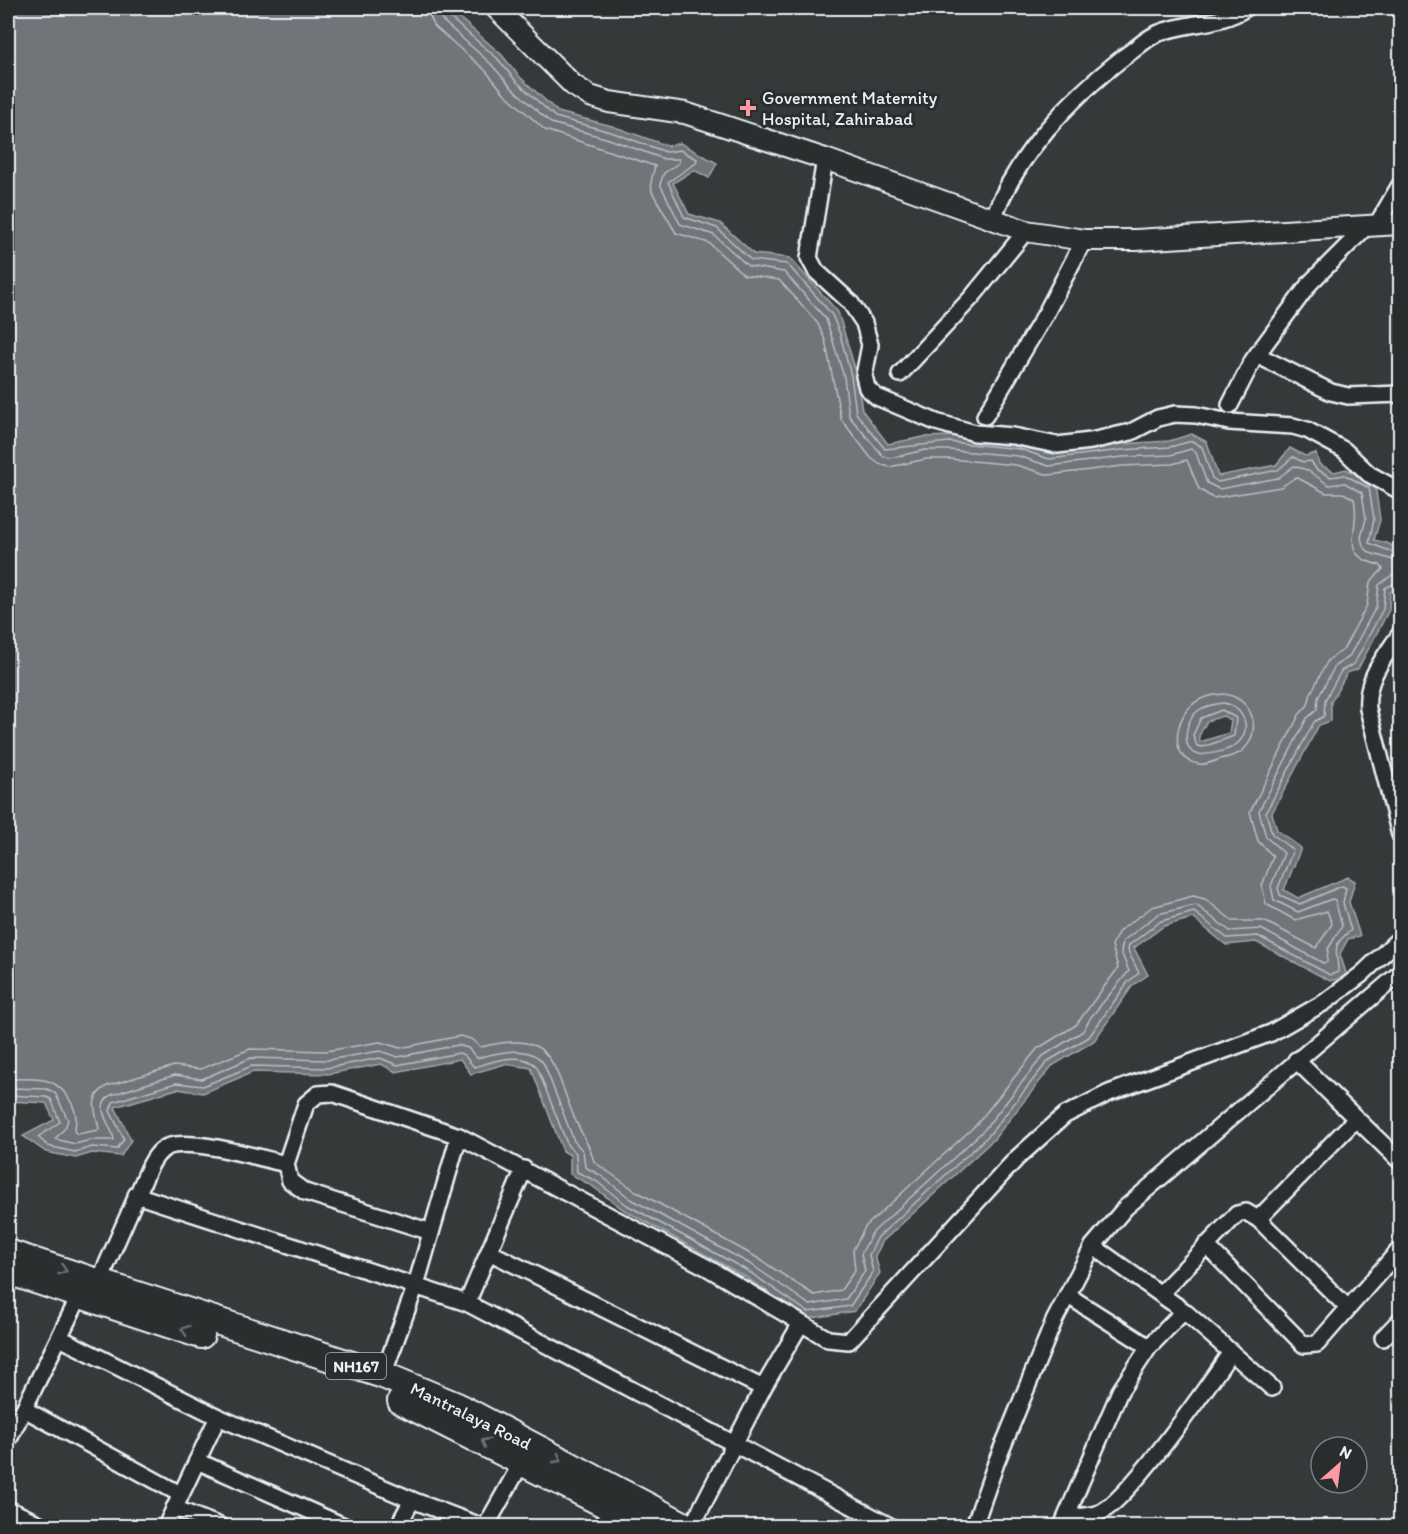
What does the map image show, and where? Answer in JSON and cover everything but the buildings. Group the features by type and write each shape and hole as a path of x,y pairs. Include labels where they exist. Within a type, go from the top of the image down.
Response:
{"highway":[{"name":"Mantralaya Road","path":"8,1253 90,1288 381,1391 649,1527"},
{"name":"Mantralaya Road","path":"8,1271 90,1288 383,1375 467,1412 685,1527"}],"street":[{"path":"496,8 573,86 590,96 609,102 686,113 825,159 992,221 1026,231 1084,240 1136,240 1401,224"},
{"path":"992,221 1004,191 1023,158 1090,84 1158,33 1220,20 1246,8"},
{"path":"825,159 809,258 816,271 850,302 864,323 870,345 864,376 867,388 878,397 936,422 975,433 1013,436 1057,445 1131,432 1158,418 1175,414 1196,415 1229,422 1293,426 1307,430 1344,450 1369,474 1401,491"},
{"path":"1230,405 1257,355 1310,283 1371,226 1401,185"},
{"path":"900,374 972,297 1026,231"},
{"path":"985,416 1046,313 1084,240"},
{"path":"1257,355 1331,392 1348,396 1401,394"},
{"path":"1401,634 1375,670 1366,695 1401,835"},
{"path":"431,1232 306,1192 290,1180 286,1164 306,1104 318,1094 332,1093 459,1136 706,1266 828,1340 849,1341 1017,1158 1065,1115 1109,1093 1271,1033 1344,988 1401,938"},
{"path":"975,1527 1037,1358 1093,1246 1125,1208 1296,1060 1401,973"},
{"path":"1296,1060 1401,1161"},
{"path":"1258,1219 1356,1119"},
{"path":"383,1375 416,1285 459,1136"},
{"path":"8,1441 60,1338 90,1288 156,1156 165,1148 178,1144 192,1144 286,1164"},
{"path":"467,1303 524,1169"},
{"path":"136,1195 467,1303 890,1527"},
{"path":"1161,1293 1237,1214 1246,1212 1258,1219 1347,1307"},
{"path":"1206,1245 1304,1345 1317,1344 1347,1307 1401,1249"},
{"path":"1093,1246 1184,1311 1272,1388"},
{"path":"489,1252 763,1388"},
{"path":"1067,1295 1149,1347"},
{"path":"1065,1522 1120,1391 1149,1347 1184,1311"},
{"path":"1383,1338 1401,1320"},
{"path":"692,1527 763,1388 800,1324"},
{"path":"60,1338 218,1417 481,1527"},
{"path":"1065,1522 1099,1514 1111,1506 1131,1485 1231,1352"},
{"path":"24,1409 220,1527"},
{"path":"166,1527 218,1417"},
{"path":"197,1461 344,1527"},
{"path":"486,1527 522,1462"},
{"path":"398,1527 412,1500"},
{"path":"8,1509 44,1527"}],"water":[{"path":"8,8 448,8 501,54 520,77 558,112 612,126 668,146 680,143 717,163 709,178 694,170 673,183 689,214 720,223 754,254 790,258 838,312 857,375 862,410 888,444 923,437 949,436 1021,443 1049,453 1120,444 1169,441 1192,434 1207,442 1218,476 1276,465 1290,448 1305,456 1316,453 1319,464 1334,472 1346,469 1375,484 1380,520 1374,540 1387,543 1400,550 1400,586 1390,592 1389,610 1358,669 1347,673 1331,702 1331,721 1319,725 1272,813 1277,830 1301,848 1284,890 1298,898 1348,877 1355,881 1349,902 1360,936 1348,939 1340,954 1347,976 1330,981 1256,942 1226,945 1193,918 1164,926 1134,948 1148,975 1133,985 1094,1041 1052,1066 994,1139 883,1241 875,1256 880,1273 855,1311 807,1319 744,1276 624,1210 592,1186 570,1174 570,1155 563,1151 531,1068 505,1064 471,1074 460,1059 396,1072 381,1064 328,1074 253,1072 203,1093 177,1089 115,1107 131,1140 121,1156 92,1153 76,1158 46,1152 23,1136 54,1120 46,1103 8,1101","holes":["1223,716 1231,720 1229,733 1200,742 1199,736 1207,721"]}],"place":[{"name":"Government Maternity Hospital, Zahirabad","path":"748,108"}]}
